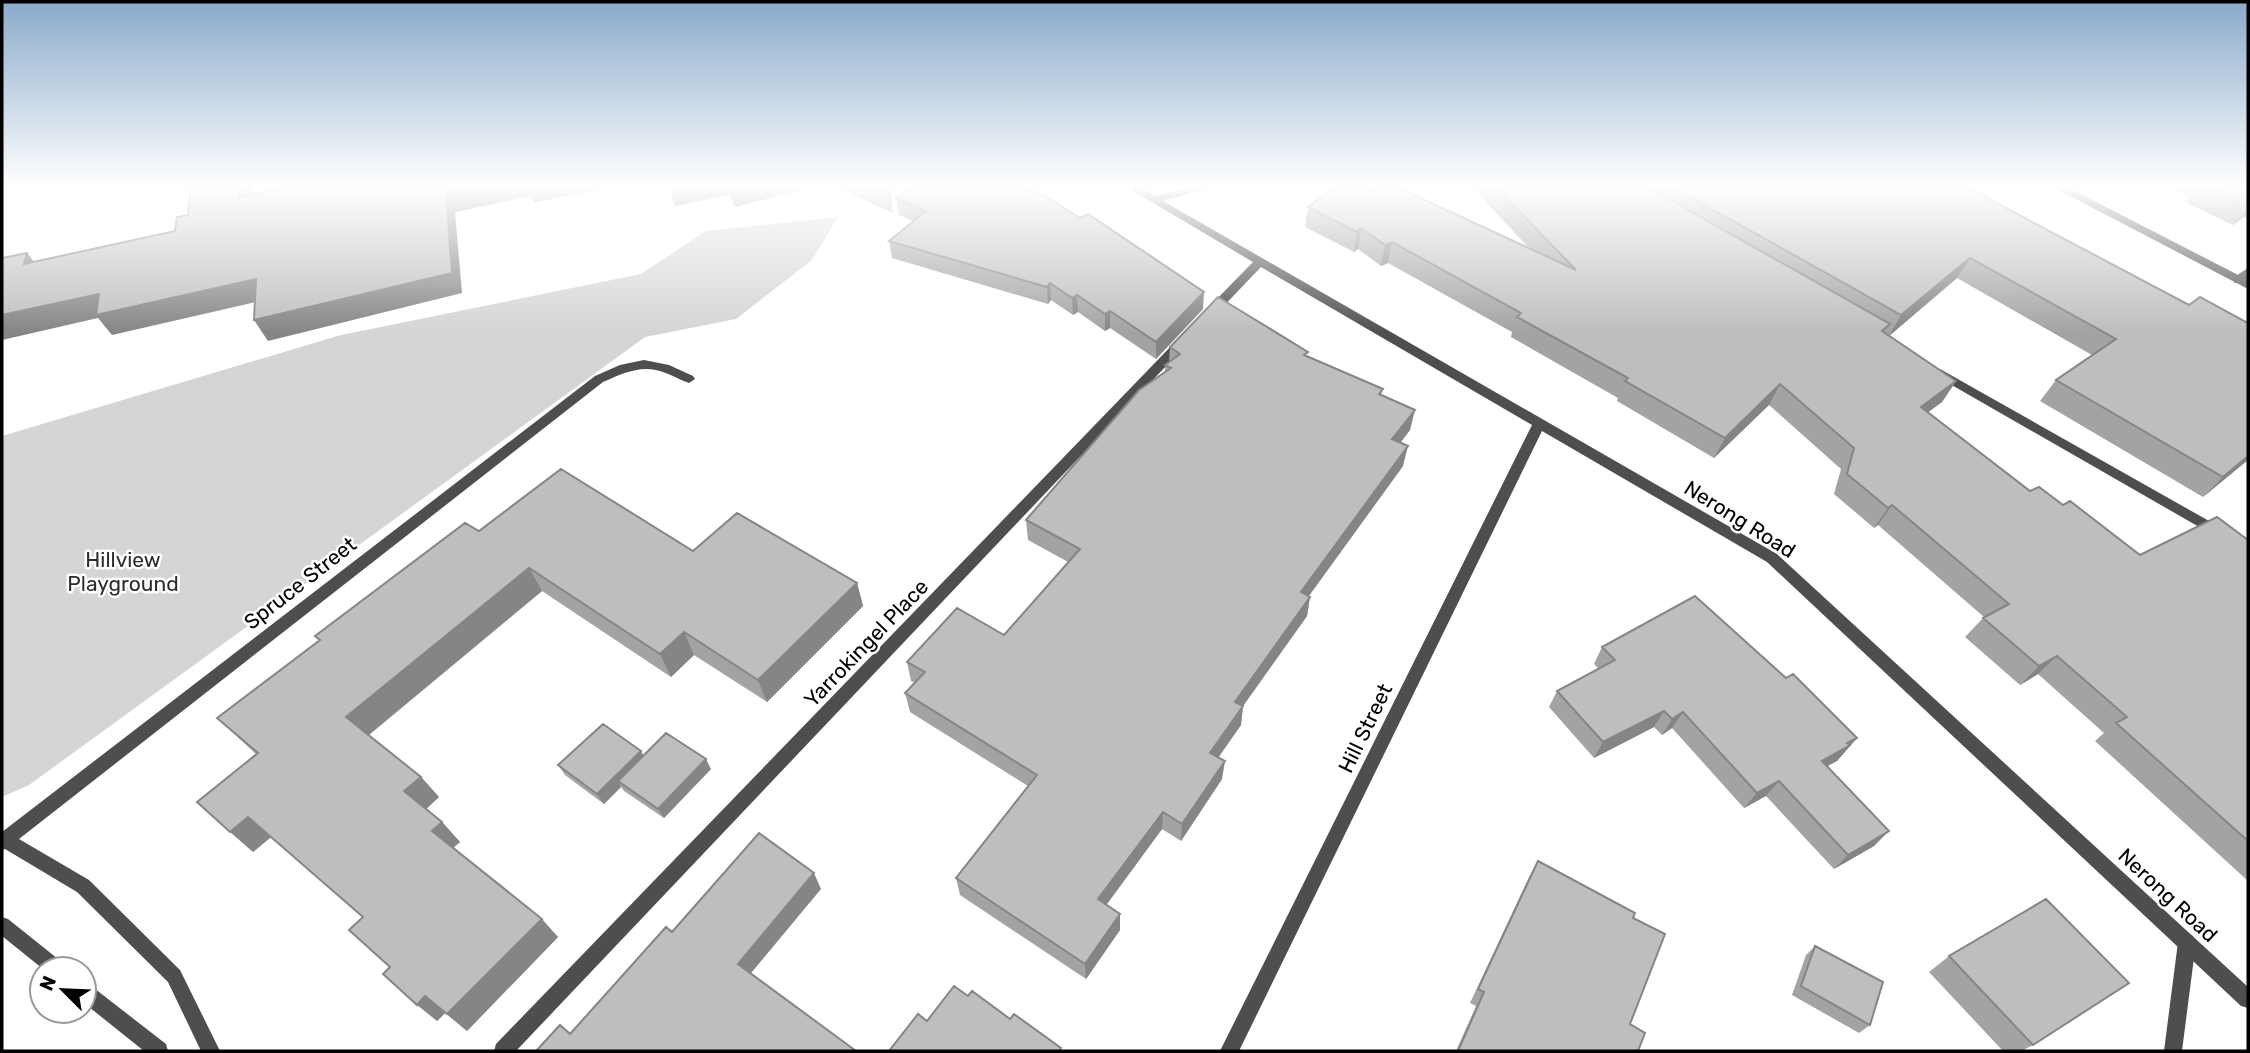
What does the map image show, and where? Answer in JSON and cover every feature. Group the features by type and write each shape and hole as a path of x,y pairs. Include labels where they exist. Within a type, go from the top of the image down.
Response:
{"street":[{"name":"Nerong Road","path":"1211,234 1772,558 2248,999"},
{"path":"2150,234 2243,282 2248,272"},
{"name":"Yarrokingel Place","path":"503,1051 1259,263"},
{"path":"1924,364 2248,550"},
{"name":"Spruce Street","path":"4,842 599,379 630,365 665,365 689,379"},
{"name":"Hill Street","path":"1229,1051 1539,424"},
{"path":"4,842 83,886 174,976 211,1051"},
{"path":"2,925 40,955"},
{"path":"2173,1051 2188,942"},
{"path":"98,1002 159,1051"}],"green space":[{"name":"Hillview Playground","path":"701,234 828,234 812,260 736,319 645,337 29,785 2,797 2,436 341,335 641,274"}],"building":[{"path":"161,234 449,234 452,273 254,320 256,279 96,315 99,294 2,315 2,258 27,253 24,264"},
{"path":"897,234 1118,234 1204,292 1156,342 1110,311 1105,314 1077,295 1072,298 1050,283 1047,287 889,241"},
{"path":"1370,234 1499,234 1576,270 1541,234 1731,234 1890,324 1882,331 1956,381 1921,407 2030,491 2039,487 2063,505 2070,501 2140,555 2217,517 2248,540 2248,841 2116,723 2127,717 2057,656 2039,666 1983,618 2009,604 1892,505 1888,508 1847,474 1854,448 1780,384 1725,438 1625,381 1628,378 1517,317 1521,313 1392,242 1385,245"},
{"path":"1757,234 2055,234 2189,305 2200,297 2248,323 2248,456 2223,477 2056,380 2116,339 1970,258 1901,315"},
{"path":"1218,297 1308,352 1304,355 1383,389 1379,394 1415,410 1392,439 1408,446 1301,592 1310,597 1235,702 1243,706 1210,753 1225,761 1182,824 1163,812 1098,899 1120,914 1085,964 956,878 1037,775 905,693 925,672 907,662 957,608 1004,635 1080,549 1026,520 1139,390 1171,368 1165,365 1180,354 1170,347"},
{"path":"561,469 693,551 737,513 857,583 758,680 684,632 660,654 529,568 346,717 421,777 404,791 442,822 432,831 542,919 447,1014 425,996 417,1005 383,974 390,967 349,930 363,917 248,817 230,832 197,802 258,753 217,718 320,640 315,636 465,523 479,531"},
{"path":"1695,596 1786,678 1793,674 1857,738 1822,761 1889,831 1848,855 1779,781 1757,793 1683,712 1672,719 1664,711 1603,742 1557,691 1615,660 1602,647"},
{"path":"603,724 641,751 597,794 558,765"},
{"path":"666,733 706,759 658,809 618,781"},
{"path":"759,833 814,873 738,964 856,1051 536,1051 560,1025 570,1034 666,927 672,932"},
{"path":"1538,861 1635,913 1633,918 1665,934 1630,1024 1645,1033 1638,1051 1458,1051 1484,992 1478,989"},
{"path":"2046,899 2129,983 2033,1045 1949,956"},
{"path":"1815,946 1883,982 1870,1025 1801,986"},
{"path":"954,986 968,996 972,991 1010,1019 1014,1014 1061,1048 1059,1051 889,1051 918,1014 927,1021"}]}
